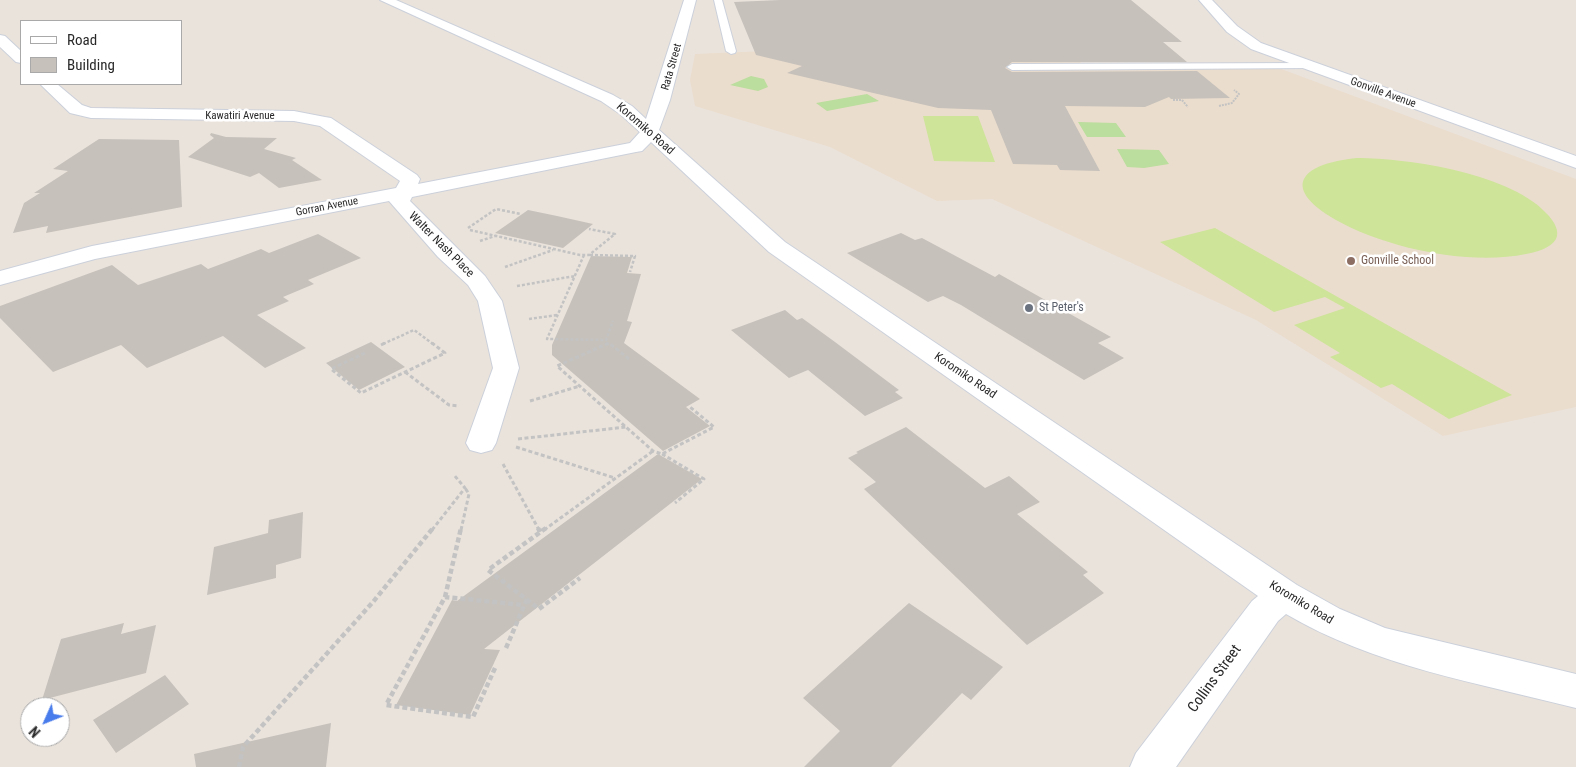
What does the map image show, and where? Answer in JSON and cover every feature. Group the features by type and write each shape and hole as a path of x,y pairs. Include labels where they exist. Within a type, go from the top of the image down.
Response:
{"street":[{"name":"Koromiko Road","path":"386,0 607,98 626,110 777,247 1284,595 1327,620 1380,642 1576,691"},
{"name":"Rata Street","path":"650,133 662,100 690,0"},
{"name":"Gonville Avenue","path":"1205,0 1246,40 1309,66 1576,162"},
{"path":"3,45 20,58"},
{"name":"Kawatiri Avenue","path":"49,85 76,109 91,113 294,116 325,122 410,179 404,191"},
{"name":"Gorran Avenue","path":"0,278 92,253 636,147 650,133"},
{"name":"Walter Nash Place","path":"404,191 399,202 479,285 490,301 506,368 481,444"},
{"name":"Collins Street","path":"1151,767 1265,610 1284,595"}],"lane":[{"path":"718,0 731,51"},
{"path":"1012,67 1309,66"}],"path":[{"path":"1173,100 1182,100 1188,107"},
{"path":"520,214 496,209 466,230 508,237 584,255 636,256 630,272"},
{"path":"589,229 615,234 589,255"},
{"path":"486,234 490,231"},
{"path":"544,247 547,244"},
{"path":"479,285 554,249"},
{"path":"584,255 547,339 606,340 613,321"},
{"path":"578,268 585,268"},
{"path":"479,285 575,276"},
{"path":"572,282 579,282"},
{"path":"567,294 573,295"},
{"path":"561,308 568,308"},
{"path":"554,323 561,324"},
{"path":"365,353 331,369 361,393 445,352 414,330 382,346"},
{"path":"629,359 609,343 557,366 653,451 662,454 704,479 675,503"},
{"path":"415,362 419,365"},
{"path":"405,372 449,405 492,412 580,386"},
{"path":"385,377 389,380"},
{"path":"662,454 714,427 690,407"},
{"path":"481,444 626,427"},
{"path":"481,444 524,448 615,478"},
{"path":"481,444 502,461 540,532"},
{"path":"580,578 539,610 488,570 653,451"},
{"path":"454,475 469,494 445,597 386,705 473,717 495,668"},
{"path":"239,767 243,747 373,602 465,488"},
{"path":"445,597 524,605"},
{"path":"506,648 527,599"}],"shaded area":[{"name":"Gonville School","path":"1064,45 1082,64 1268,64 1576,179 1576,407 1443,436 1256,320 992,199 937,201 830,147 695,106 690,80 695,54 888,46"}],"green space":[{"path":"751,76 764,79 768,87 758,91 730,85"},
{"path":"867,94 879,101 827,111 816,103"},
{"path":"923,116 978,116 995,162 934,161"},
{"path":"1078,122 1116,123 1126,137 1087,137"},
{"path":"1117,149 1159,150 1169,164 1144,168 1127,167"},
{"path":"1357,158 1431,165 1487,179 1512,189 1533,201 1549,216 1557,230 1556,239 1547,248 1526,254 1479,258 1428,252 1379,239 1356,230 1318,208 1307,197 1303,187 1305,178 1312,171 1323,165"},
{"path":"1215,228 1512,395 1449,419 1392,384 1381,388 1330,357 1340,353 1294,325 1345,308 1325,297 1274,312 1160,242"}],"building":[{"path":"780,0 1131,0 1182,42 1163,42 1187,62 1012,62 1005,68 1012,72 1197,71 1230,98 1171,99 1169,97 1145,107 1065,106 1100,171 1060,170 1057,165 1013,164 991,110 938,108 787,73 802,66 756,55 734,2"},
{"path":"211,133 226,137 277,138 264,149 296,158 292,160 322,180 279,188 259,173 250,177 188,157 214,138 210,135"},
{"path":"99,139 179,140 182,207 46,233 48,226 13,233 24,203 40,193 34,193 68,171 53,169"},
{"path":"528,210 593,224 563,248 495,233"},
{"name":"St Peter's","path":"901,233 915,240 922,238 995,277 999,274 1111,337 1098,343 1124,358 1084,380 961,305 943,296 928,302 847,253"},
{"path":"318,234 361,258 308,280 314,284 283,297 289,301 257,315 306,348 265,368 223,336 147,368 121,345 53,372 0,318 0,306 112,265 138,285 201,264 208,269 261,249 269,253"},
{"path":"591,256 632,257 627,273 641,274 627,321 632,322 624,343 700,399 686,407 710,426 663,451 552,355 552,345"},
{"path":"785,310 797,320 802,318 835,342 899,390 895,392 903,398 865,416 808,370 789,378 731,330"},
{"path":"371,342 405,367 359,390 326,363"},
{"path":"906,427 985,488 1009,476 1040,502 1017,514 1088,572 1083,575 1104,593 1027,645 864,489 876,482 848,458 858,453 856,452"},
{"path":"658,454 702,479 484,649 500,650 470,715 396,705 452,600 457,601"},
{"path":"303,512 301,558 276,565 276,578 207,595 214,547 268,533 269,520"},
{"path":"909,603 1003,667 971,700 962,693 891,767 804,767 840,731 803,698"},
{"path":"124,623 121,634 156,625 146,673 54,697 43,697 61,639"},
{"path":"165,675 189,704 116,753 93,720"},
{"path":"331,723 326,767 196,767 194,754"}],"place":[{"name":"Gonville School","path":"1351,261"},
{"name":"St Peter's","path":"1029,308"}]}
